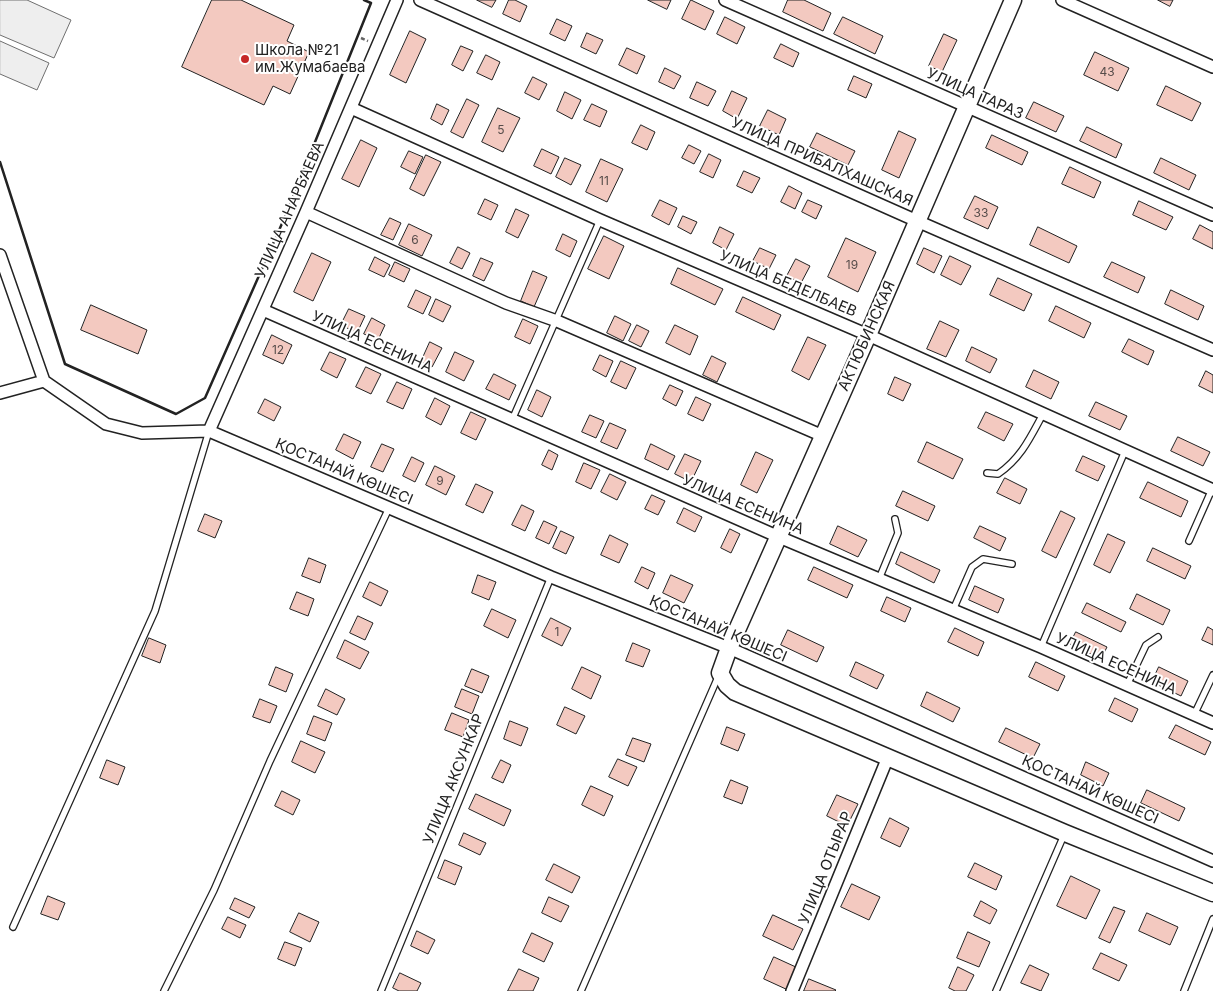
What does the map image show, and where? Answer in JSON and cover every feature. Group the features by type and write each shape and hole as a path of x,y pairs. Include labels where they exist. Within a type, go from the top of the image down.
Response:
{"street":[{"name":"УЛИЦА АНАРБАЕВА","path":"209,431 397,0"},
{"name":"УЛИЦА ПРИБАЛХАШСКАЯ","path":"420,0 917,221 1213,350"},
{"name":"УЛИЦА ТАРАЗ","path":"725,0 1213,215"},
{"name":"АКТЮБИНСКАЯ","path":"720,673 729,648 868,335 1013,0"},
{"path":"1062,0 1213,67"},
{"name":"УЛИЦА БЕДЕЛБАЕВ","path":"350,108 600,220 868,335 1212,489"},
{"path":"306,212 506,303 556,321 822,436"},
{"path":"0,255 44,382 106,424 142,433 209,431"},
{"name":"УЛИЦА ЕСЕНИНА","path":"263,310 779,537 1041,647 1213,723"},
{"path":"0,393 44,382"},
{"name":"ҚОСТАНАЙ КӨШЕСІ","path":"209,431 551,577 729,648 1213,861"},
{"path":"720,673 727,685 735,692 1065,833 1213,893"},
{"name":"УЛИЦА ОТЫРАР","path":"792,991 888,757"}],"lane":[{"path":"512,420 600,220"},
{"path":"987,474 998,474 1014,461 1026,447 1043,414"},
{"path":"13,927 155,611 209,431"},
{"path":"1041,647 1125,451"},
{"path":"1189,541 1212,489"},
{"path":"164,991 214,890 270,762 389,508"},
{"path":"879,579 898,533 895,519"},
{"path":"953,610 972,567 983,559 1012,564"},
{"name":"УЛИЦА АКСУНКАР","path":"381,991 551,577"},
{"path":"1128,685 1146,645 1158,637"},
{"path":"581,991 720,673"},
{"path":"1194,715 1213,675"},
{"path":"996,991 1065,833"},
{"path":"1184,991 1213,919"}],"shaded area":[{"path":"0,0 27,0 71,20 54,58 0,35"},
{"path":"0,41 49,63 37,90 0,74"}],"building":[{"name":"Школа №21 им.Жумабаева","path":"212,0 241,0 294,25 287,41 309,52 290,94 273,86 264,105 182,67"},
{"path":"477,0 496,0 492,7"},
{"path":"509,0 515,0 527,6 520,22 503,14"},
{"path":"648,0 671,0 667,9"},
{"path":"691,0 714,11 705,30 682,19"},
{"path":"788,0 804,0 831,13 823,31 783,12"},
{"path":"1158,0 1173,0 1170,6"},
{"path":"725,17 745,27 737,44 717,34"},
{"path":"843,17 883,36 875,54 834,34"},
{"path":"557,19 572,26 565,41 550,34"},
{"path":"410,31 426,39 406,83 390,75"},
{"path":"587,33 603,40 596,54 581,47"},
{"path":"944,34 957,40 942,72 929,66"},
{"path":"781,44 799,53 793,67 774,58"},
{"path":"461,46 473,51 463,71 452,65"},
{"path":"627,48 645,56 637,74 619,65"},
{"path":"1095,52 1129,68 1118,91 1084,75"},
{"path":"486,55 500,62 492,80 477,73"},
{"path":"665,68 681,76 674,89 659,82"},
{"path":"854,76 872,84 866,98 848,90"},
{"path":"533,77 547,84 539,100 525,93"},
{"path":"697,82 716,91 708,106 690,98"},
{"path":"1166,86 1201,103 1192,121 1157,105"},
{"path":"732,91 747,98 737,119 723,111"},
{"path":"565,92 581,100 572,119 557,111"},
{"path":"467,99 479,105 463,138 451,132"},
{"path":"1034,102 1064,116 1056,132 1026,118"},
{"path":"437,104 449,110 442,125 431,119"},
{"path":"592,104 607,111 600,127 584,120"},
{"path":"498,108 520,118 503,152 482,142"},
{"path":"768,110 786,119 779,135 760,126"},
{"path":"641,125 655,132 647,150 632,143"},
{"path":"1087,127 1122,144 1116,158 1080,141"},
{"path":"899,131 916,139 899,178 882,170"},
{"path":"817,133 855,151 848,165 810,147"},
{"path":"992,135 1028,152 1022,165 986,148"},
{"path":"361,140 377,148 359,187 342,179"},
{"path":"689,145 701,151 694,164 682,158"},
{"path":"542,149 559,157 551,174 534,166"},
{"path":"409,151 423,157 415,174 401,167"},
{"path":"709,154 721,160 713,178 700,172"},
{"path":"426,155 441,162 424,196 410,189"},
{"path":"565,158 581,165 571,185 556,177"},
{"path":"1161,158 1196,175 1189,190 1154,173"},
{"path":"601,159 623,169 607,202 586,192"},
{"path":"1070,167 1101,182 1094,198 1062,184"},
{"path":"744,171 760,178 752,193 737,186"},
{"path":"789,186 802,193 795,209 781,202"},
{"path":"975,196 998,207 988,229 964,218"},
{"path":"485,199 498,205 491,220 478,214"},
{"path":"660,200 677,208 669,225 652,216"},
{"path":"808,200 822,206 816,219 802,212"},
{"path":"1139,201 1173,217 1166,230 1133,215"},
{"path":"516,209 529,215 518,238 506,232"},
{"path":"683,216 697,222 691,234 678,227"},
{"path":"390,218 401,223 393,240 381,235"},
{"path":"409,224 432,235 422,256 399,245"},
{"path":"1200,225 1213,232 1213,249 1193,239"},
{"path":"720,227 734,234 726,250 713,243"},
{"path":"1038,227 1077,246 1069,263 1030,245"},
{"path":"563,234 577,241 570,257 556,250"},
{"path":"604,236 624,246 609,279 588,269"},
{"path":"846,238 876,252 858,292 828,277"},
{"path":"458,247 470,253 462,269 450,263"},
{"path":"760,248 776,255 769,269 753,261"},
{"path":"924,248 942,256 934,273 917,264"},
{"path":"312,253 331,262 313,301 294,292"},
{"path":"950,256 971,266 961,285 941,275"},
{"path":"375,257 390,265 384,277 369,270"},
{"path":"481,258 493,263 484,281 473,276"},
{"path":"796,259 810,266 801,283 787,276"},
{"path":"395,262 410,269 404,282 389,275"},
{"path":"1112,262 1145,277 1138,293 1104,277"},
{"path":"678,268 723,289 715,305 671,284"},
{"path":"533,271 547,277 534,307 521,301"},
{"path":"998,278 1032,294 1024,311 990,295"},
{"path":"416,290 431,297 423,314 408,307"},
{"path":"1171,290 1204,306 1198,320 1165,304"},
{"path":"743,297 781,315 774,330 736,312"},
{"path":"436,299 451,306 443,322 429,315"},
{"path":"91,305 147,330 138,354 81,330"},
{"path":"1056,306 1091,323 1084,338 1049,321"},
{"path":"349,309 365,316 357,333 341,325"},
{"path":"615,316 631,324 623,341 607,333"},
{"path":"372,318 385,325 378,340 364,334"},
{"path":"523,319 538,326 530,344 515,337"},
{"path":"940,321 959,330 946,357 927,349"},
{"path":"637,325 649,331 641,347 629,341"},
{"path":"675,325 698,336 690,355 666,343"},
{"path":"272,335 292,345 283,364 263,355"},
{"path":"808,337 826,345 809,380 792,371"},
{"path":"1129,339 1154,351 1148,365 1122,352"},
{"path":"430,342 442,348 432,367 421,362"},
{"path":"972,347 997,359 990,373 966,361"},
{"path":"330,352 346,359 337,378 321,370"},
{"path":"455,352 474,361 464,381 446,372"},
{"path":"600,355 613,361 606,377 593,370"},
{"path":"712,356 726,363 717,382 703,375"},
{"path":"621,361 636,368 626,389 611,382"},
{"path":"366,367 381,374 371,394 356,387"},
{"path":"1034,370 1059,382 1051,399 1026,387"},
{"path":"1206,371 1213,375 1213,393 1199,386"},
{"path":"494,374 516,385 509,400 486,389"},
{"path":"895,377 911,384 903,401 888,394"},
{"path":"397,382 412,389 403,409 387,402"},
{"path":"670,385 683,391 676,406 663,399"},
{"path":"537,390 551,397 542,417 528,410"},
{"path":"696,397 711,404 703,421 688,414"},
{"path":"435,398 450,406 441,425 426,417"},
{"path":"265,399 281,407 274,421 258,413"},
{"path":"1096,402 1127,416 1120,430 1089,416"},
{"path":"471,412 486,419 476,440 461,433"},
{"path":"986,412 1013,424 1004,441 978,428"},
{"path":"590,415 604,421 596,438 582,432"},
{"path":"610,423 626,430 617,449 601,442"},
{"path":"344,434 361,442 353,459 336,450"},
{"path":"1178,437 1210,452 1203,466 1171,451"},
{"path":"927,442 963,459 953,479 918,462"},
{"path":"382,444 394,449 383,472 371,467"},
{"path":"651,444 675,456 668,470 645,459"},
{"path":"549,450 558,455 552,470 542,465"},
{"path":"756,452 773,460 757,493 741,485"},
{"path":"685,454 701,461 691,482 675,474"},
{"path":"1083,456 1105,466 1098,481 1076,471"},
{"path":"412,457 424,463 415,482 403,476"},
{"path":"584,463 600,470 591,489 576,482"},
{"path":"435,466 455,476 446,495 426,485"},
{"path":"610,474 626,482 617,500 601,492"},
{"path":"1005,478 1027,489 1020,504 997,493"},
{"path":"1148,482 1188,501 1181,517 1140,498"},
{"path":"476,484 493,492 483,513 466,505"},
{"path":"903,491 935,506 928,521 896,506"},
{"path":"652,495 665,501 658,515 645,509"},
{"path":"522,505 534,511 525,531 512,525"},
{"path":"684,508 702,517 695,532 677,523"},
{"path":"1061,511 1075,518 1056,558 1042,551"},
{"path":"205,514 222,521 215,538 198,531"},
{"path":"544,521 557,527 549,544 536,538"},
{"path":"838,526 867,540 858,557 830,544"},
{"path":"980,526 1006,538 1000,551 974,538"},
{"path":"730,529 740,534 731,553 721,548"},
{"path":"561,531 574,537 566,554 553,548"},
{"path":"1108,534 1125,542 1110,573 1094,565"},
{"path":"610,535 628,544 619,563 601,555"},
{"path":"1153,548 1191,566 1185,579 1147,561"},
{"path":"901,552 940,570 934,583 896,564"},
{"path":"309,558 326,565 320,583 302,576"},
{"path":"642,567 655,573 648,589 635,582"},
{"path":"814,567 853,585 847,598 808,580"},
{"path":"478,575 496,582 489,600 472,593"},
{"path":"671,575 693,585 684,603 663,593"},
{"path":"370,582 388,591 381,606 363,597"},
{"path":"975,586 1004,599 998,613 969,600"},
{"path":"297,592 314,599 308,616 290,609"},
{"path":"1137,594 1170,610 1163,625 1130,609"},
{"path":"887,597 911,608 905,622 881,611"},
{"path":"1087,603 1126,622 1121,632 1082,613"},
{"path":"492,609 516,620 508,638 484,626"},
{"path":"358,616 373,623 365,640 350,633"},
{"path":"551,618 571,628 562,646 542,636"},
{"path":"1208,627 1213,630 1213,645 1202,640"},
{"path":"955,628 984,642 978,656 948,642"},
{"path":"788,630 824,647 817,662 781,645"},
{"path":"1076,632 1107,647 1101,659 1070,644"},
{"path":"149,638 166,645 160,663 142,656"},
{"path":"345,640 369,652 360,669 337,658"},
{"path":"633,643 650,650 643,667 626,661"},
{"path":"856,662 884,675 877,689 850,676"},
{"path":"1036,662 1065,676 1058,691 1029,677"},
{"path":"276,667 293,674 286,692 269,685"},
{"path":"582,667 601,676 591,699 572,689"},
{"path":"1159,667 1188,681 1181,696 1152,682"},
{"path":"472,669 489,676 482,693 465,686"},
{"path":"326,689 345,699 337,715 318,706"},
{"path":"462,689 479,696 472,714 455,707"},
{"path":"927,692 960,708 953,722 921,706"},
{"path":"1115,698 1138,709 1132,722 1109,711"},
{"path":"260,699 277,706 270,723 253,717"},
{"path":"565,707 585,716 576,734 557,725"},
{"path":"452,713 469,720 463,737 445,730"},
{"path":"314,716 332,723 325,741 307,734"},
{"path":"510,721 528,728 521,746 504,739"},
{"path":"1176,725 1211,742 1205,755 1169,738"},
{"path":"727,727 745,734 738,751 721,744"},
{"path":"1006,728 1040,744 1033,758 999,742"},
{"path":"633,738 651,744 644,762 626,755"},
{"path":"301,741 325,752 315,773 292,762"},
{"path":"618,759 637,767 628,786 609,777"},
{"path":"107,760 125,767 118,785 100,778"},
{"path":"501,760 511,765 503,783 492,778"},
{"path":"1086,762 1109,773 1103,786 1081,775"},
{"path":"731,780 748,787 742,804 724,797"},
{"path":"591,786 613,796 604,816 582,805"},
{"path":"1147,790 1185,808 1179,821 1141,803"},
{"path":"282,791 300,800 293,815 275,806"},
{"path":"476,794 511,810 504,826 469,809"},
{"path":"837,795 858,804 847,826 827,816"},
{"path":"890,818 909,828 900,847 881,838"},
{"path":"464,833 486,843 480,855 459,845"},
{"path":"445,860 462,867 455,885 438,878"},
{"path":"975,863 1002,876 996,890 968,877"},
{"path":"554,864 580,877 572,893 546,880"},
{"path":"1071,876 1100,890 1086,919 1057,906"},
{"path":"852,884 880,897 869,920 841,907"},
{"path":"48,896 65,903 58,920 41,914"},
{"path":"549,897 569,906 561,922 542,913"},
{"path":"235,898 255,907 249,918 230,909"},
{"path":"981,901 997,910 990,924 974,916"},
{"path":"1114,907 1125,911 1110,943 1099,938"},
{"path":"299,913 319,922 310,942 290,932"},
{"path":"1147,913 1178,927 1170,945 1139,931"},
{"path":"773,915 803,929 793,950 763,936"},
{"path":"228,917 246,925 240,938 222,929"},
{"path":"417,931 435,940 428,954 411,946"},
{"path":"968,932 990,942 979,967 957,958"},
{"path":"532,933 553,943 544,962 523,952"},
{"path":"285,942 302,948 295,966 278,959"},
{"path":"1101,953 1127,965 1119,981 1093,969"},
{"path":"774,957 798,968 788,990 764,979"},
{"path":"1030,965 1049,974 1041,991 1021,983"},
{"path":"958,967 974,975 966,991 955,991 949,988"},
{"path":"519,969 539,978 533,991 508,991"},
{"path":"400,973 421,983 417,991 399,991 393,988"},
{"path":"809,979 836,990 804,991"}],"wall":[{"path":"0,162 65,364 176,414 205,398 284,219 371,3 364,0"}],"place":[{"name":"Школа №21 им.Жумабаева","path":"245,59"}]}
